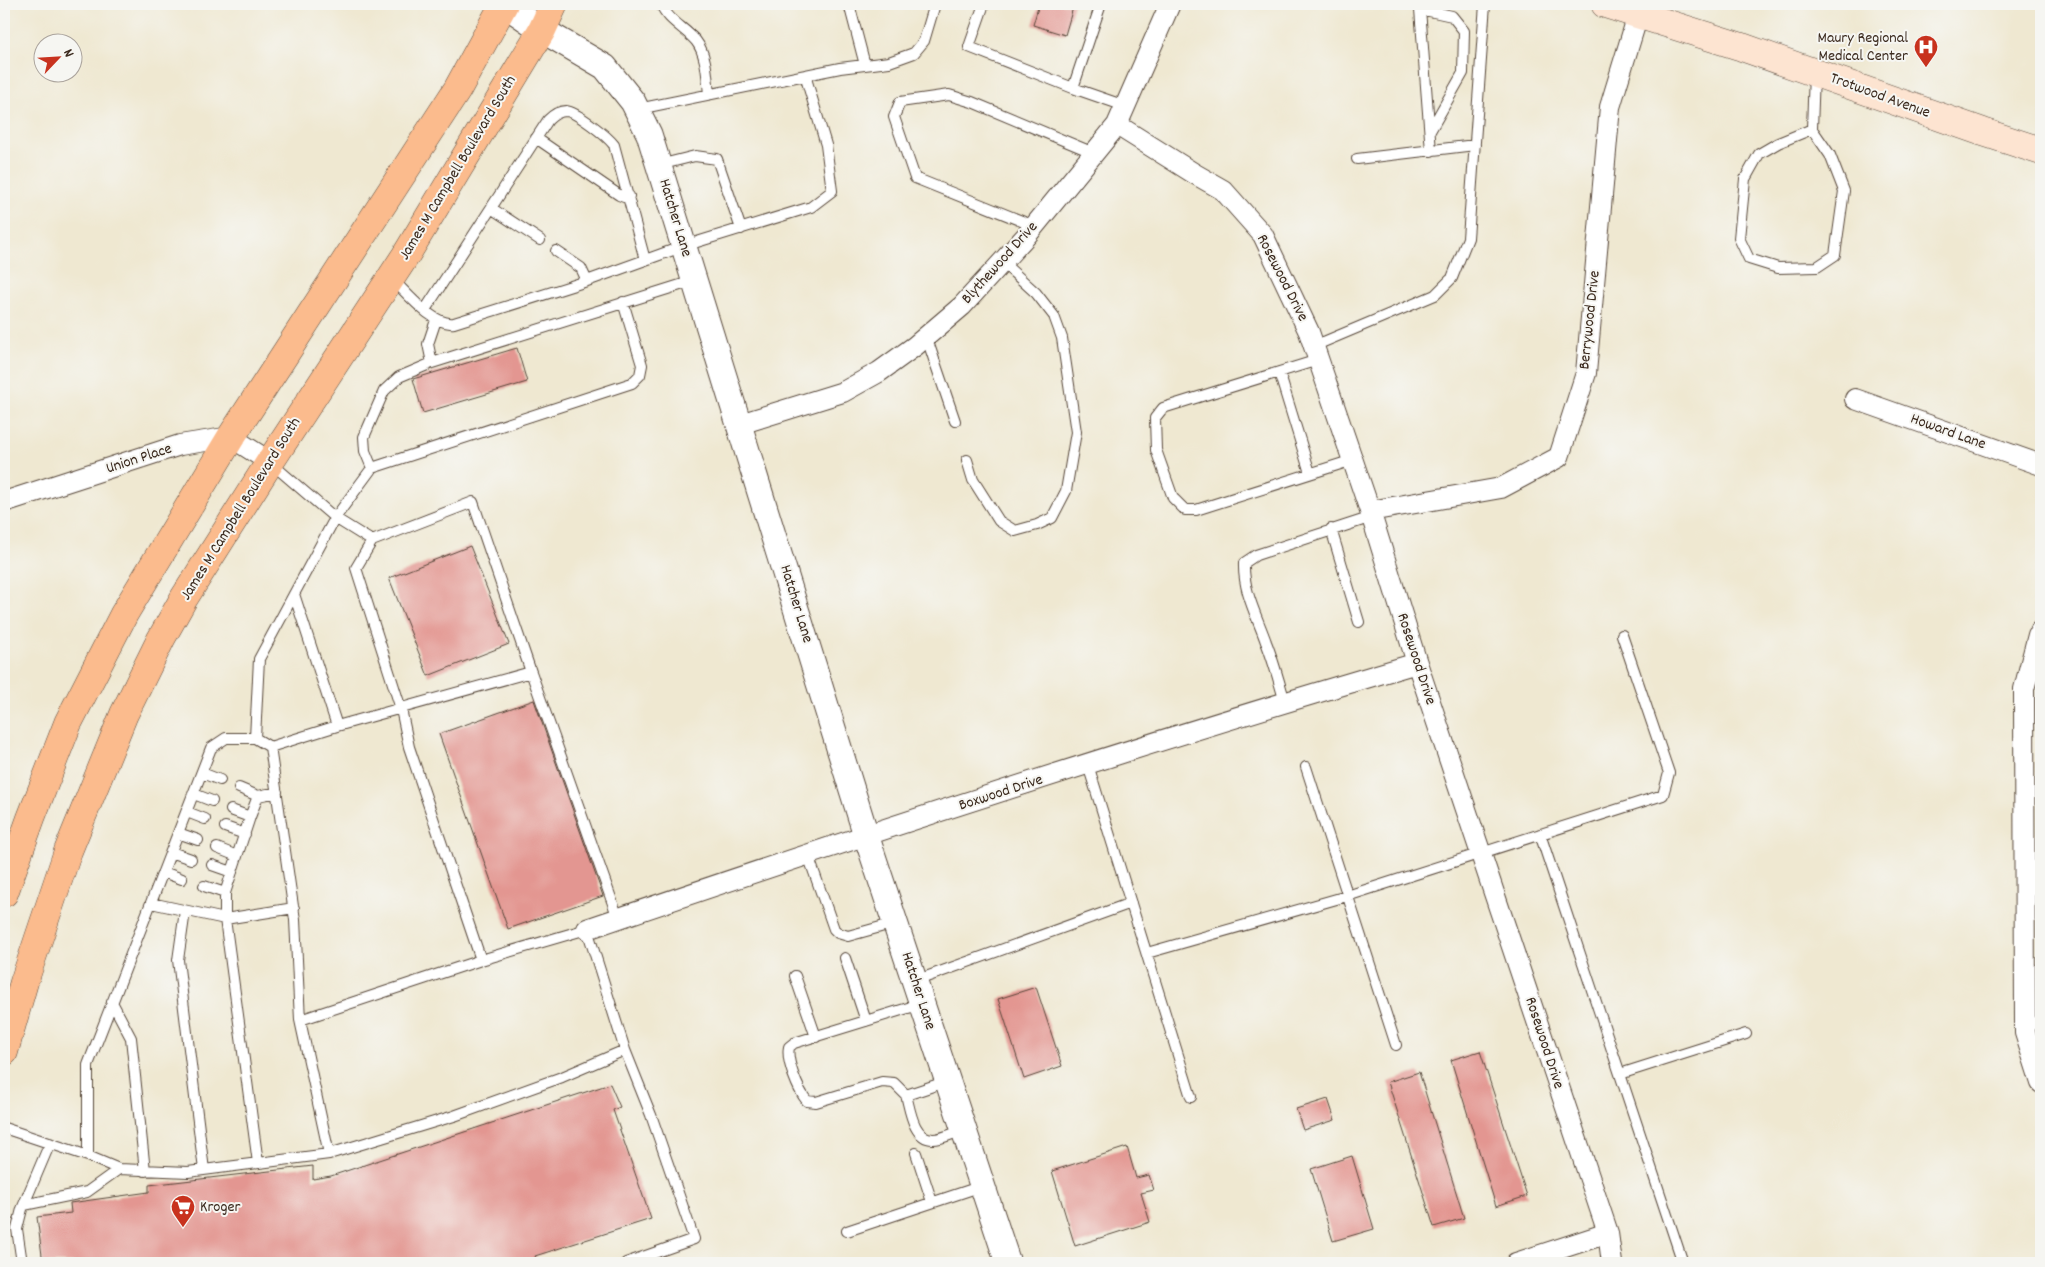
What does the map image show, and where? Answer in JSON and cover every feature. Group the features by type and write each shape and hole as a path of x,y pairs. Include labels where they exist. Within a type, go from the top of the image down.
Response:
{"main road":[{"path":"4,894 30,818 68,723 124,614 231,437 457,90 504,4"},
{"name":"James M Campbell Boulevard South","path":"4,1052 24,982 68,851 124,714 161,639 184,598 270,462 391,279 542,30 554,4"},
{"name":"Trotwood Avenue","path":"1605,4 1742,47 2041,151"}],"street":[{"name":"Hatcher Lane","path":"504,4 542,30 605,67 633,102 649,134 866,835 1008,1263"},
{"name":"Blythewood Drive","path":"740,424 843,392 879,372 962,306 1034,226 1117,125 1170,4"},
{"name":"Berrywood Drive","path":"1371,514 1501,488 1558,457 1586,372 1610,107 1638,15"},
{"name":"Rosewood Drive","path":"1117,125 1224,190 1263,235 1309,332 1371,514 1417,663 1608,1233 1612,1263"},
{"name":"Howard Lane","path":"1855,399 2041,465"},
{"path":"231,437 270,462"},
{"name":"Union Place","path":"4,502 180,445 231,437"},
{"path":"2041,630 2038,635 2024,690 2024,709 2026,1033 2041,1083"},
{"name":"Boxwood Drive","path":"587,929 866,835 1285,702 1417,663"},
{"path":"1516,1263 1608,1233"}],"lane":[{"path":"661,4 664,11 697,42 705,62 709,94"},
{"path":"849,4 865,65"},
{"path":"636,109 805,75 890,62 914,53 924,41 935,4"},
{"path":"984,4 969,47 1073,88 1125,106"},
{"path":"1073,88 1101,4"},
{"path":"1353,460 1196,510 1185,510 1174,498 1156,450 1155,418 1163,408 1279,372 1435,295 1452,278 1468,238 1485,4"},
{"path":"1430,131 1463,73 1464,31 1452,16 1420,9 1431,150"},
{"path":"1812,128 1758,154 1745,179 1738,238 1748,259 1778,268 1817,266 1835,255 1844,191 1830,156 1812,128 1814,72"},
{"path":"391,279 436,320 448,324 454,323 587,281 684,246 811,207 832,191 826,145 805,75"},
{"path":"1034,226 916,178 894,117 900,102 949,95 972,102 1094,153"},
{"path":"425,310 536,138 555,114 574,113 609,138 614,145 645,260"},
{"path":"536,138 619,195 629,196"},
{"path":"1357,159 1475,145"},
{"path":"659,164 695,156 717,159 740,229"},
{"path":"491,208 540,240"},
{"path":"556,251 581,268 587,281"},
{"path":"967,460 974,480 999,521 1015,531 1037,526 1052,518 1066,491 1076,432 1062,338 1054,316 1036,293 1002,262"},
{"path":"372,468 365,451 364,437 384,390 399,377 432,362 694,280"},
{"path":"255,738 259,659 335,518 372,468 632,383 640,375 642,365 623,302"},
{"path":"432,362 428,344 436,320"},
{"path":"926,336 955,421"},
{"path":"1279,372 1310,474"},
{"path":"270,462 335,518 372,541"},
{"path":"481,960 409,747 401,710 356,568 372,541 473,502 618,918"},
{"path":"1285,702 1267,643 1251,605 1243,576 1244,564 1256,555 1371,514"},
{"path":"1331,529 1359,622"},
{"path":"294,594 337,726"},
{"path":"1147,953 1347,896 1663,795 1669,773 1622,635"},
{"path":"88,1156 88,1065 212,748 226,738 255,738 270,747 337,726 401,710 532,672"},
{"path":"270,747 294,908 300,1020 329,1154"},
{"path":"1088,765 1192,1097"},
{"path":"1306,767 1396,1046"},
{"path":"202,773 220,780"},
{"path":"239,788 258,796 278,792"},
{"path":"194,794 212,801"},
{"path":"258,796 225,893 225,919 258,1163"},
{"path":"231,810 250,817"},
{"path":"186,812 205,820"},
{"path":"225,827 245,834"},
{"path":"178,833 198,840"},
{"path":"1540,834 1682,1263"},
{"path":"218,848 237,856"},
{"path":"171,852 191,859"},
{"path":"808,855 834,929 848,936 895,923"},
{"path":"212,866 232,872"},
{"path":"163,872 182,879"},
{"path":"204,886 225,893"},
{"path":"151,903 225,919 294,908"},
{"path":"964,1130 934,1139 924,1137 917,1130 906,1095 894,1083 882,1082 816,1102 807,1100 801,1093 788,1055 789,1047 794,1043 866,1021 918,993 1131,903"},
{"path":"185,911 178,960 204,1170"},
{"path":"300,1020 481,960 587,929 625,1050 651,1115 694,1238 626,1263"},
{"path":"845,958 866,1021"},
{"path":"795,976 816,1037"},
{"path":"112,1002 131,1038 145,1171"},
{"path":"1620,1074 1746,1034"},
{"path":"4,1128 88,1156 119,1169 188,1172 204,1170 329,1154 454,1116 562,1077 625,1050"},
{"path":"906,1095 948,1081"},
{"path":"22,1263 17,1229 24,1205 50,1143"},
{"path":"916,1153 932,1202"},
{"path":"24,1205 87,1192 119,1169"},
{"path":"846,1231 982,1186"}],"building":[{"path":"1039,4 1074,4 1065,35 1033,25"},
{"path":"517,348 527,382 423,413 413,379"},
{"path":"470,546 509,644 428,676 389,578"},
{"path":"534,700 603,896 508,929 439,734"},
{"path":"1036,987 1062,1066 1024,1079 998,999"},
{"path":"1480,1051 1527,1196 1496,1206 1451,1060"},
{"path":"1419,1072 1464,1218 1434,1227 1388,1082"},
{"path":"610,1084 620,1107 613,1110 651,1219 535,1256 538,1263 43,1263 37,1217 71,1213 70,1203 149,1192 149,1185 313,1166 313,1179 331,1176"},
{"path":"1328,1099 1335,1120 1303,1130 1296,1109"},
{"path":"1127,1147 1136,1178 1149,1175 1154,1190 1141,1193 1150,1222 1075,1246 1052,1171"},
{"path":"1352,1156 1374,1229 1333,1241 1311,1169"}],"place":[{"name":"Maury Regional Medical Center","path":"1926,68"},
{"name":"Kroger","path":"183,1228"}]}
